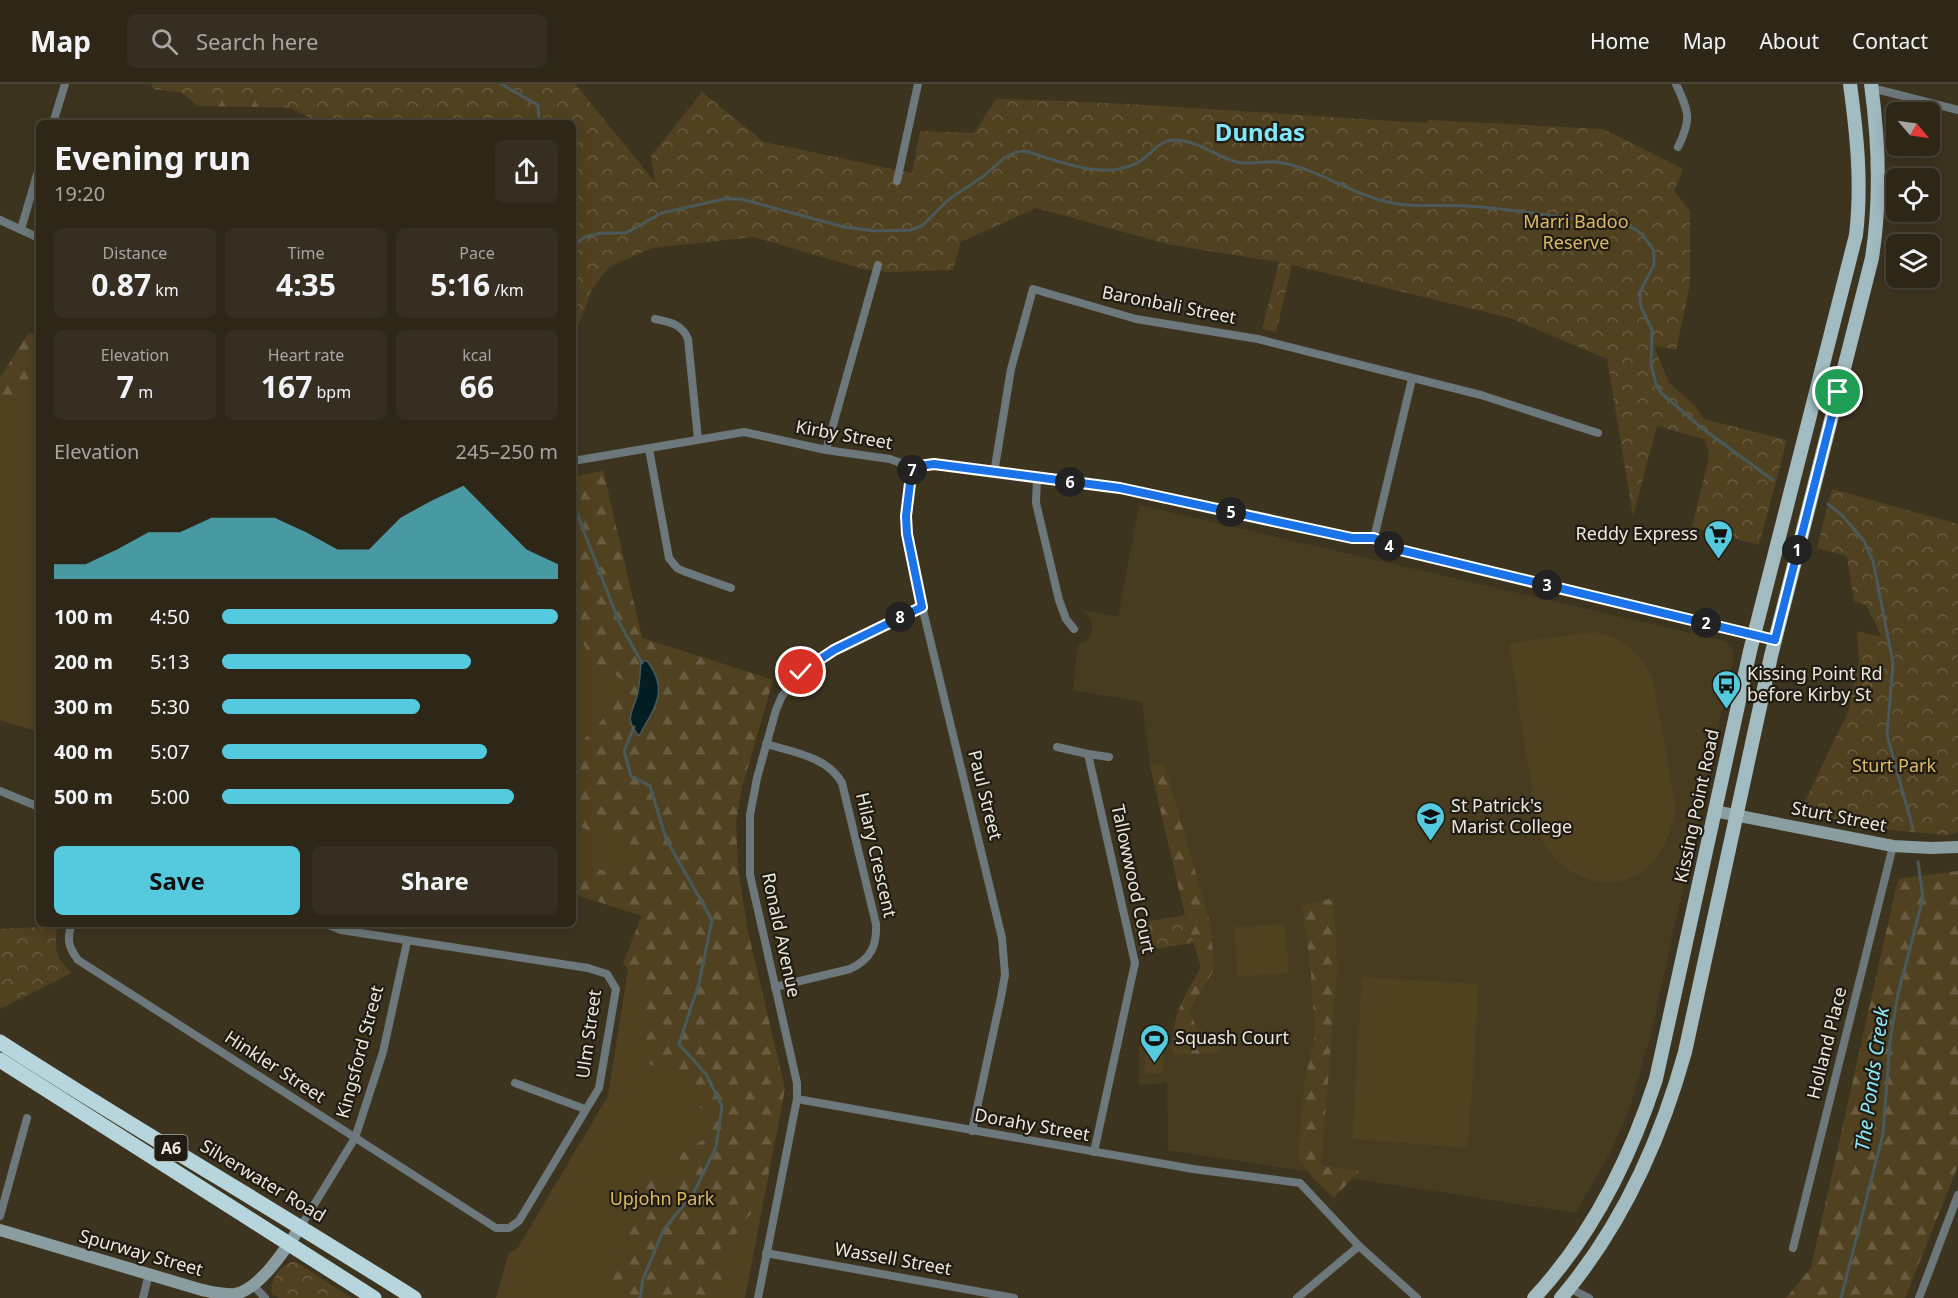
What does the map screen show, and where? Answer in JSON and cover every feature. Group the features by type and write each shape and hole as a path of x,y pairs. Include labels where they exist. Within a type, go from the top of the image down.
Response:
{"highway":[{"name":"Silverwater Road","path":"0,1042 301,1226 414,1298"},
{"name":"A6","path":"0,1060 374,1298"}],"main road":[{"name":"Kissing Point Road","path":"1534,1298 1589,1225 1620,1169 1648,1106 1666,1039 1754,635 1856,235 1859,164 1850,84"},
{"path":"1565,1293 1608,1233 1649,1156 1667,1113 1684,1052 1775,640 1872,258 1878,214 1878,152 1871,86"}],"street":[{"path":"54,120 65,84"},
{"path":"897,182 917,84"},
{"path":"1676,84 1687,107 1688,128 1678,147"},
{"path":"1871,86 1958,110"},
{"path":"21,229 36,178"},
{"path":"0,220 36,236"},
{"path":"826,450 878,265"},
{"name":"Baronbali Street","path":"994,473 1011,369 1032,289 1136,319 1258,339 1481,395 1598,434"},
{"path":"655,319 674,323 688,339 698,439"},
{"path":"1374,538 1412,379"},
{"name":"Kirby Street","path":"576,461 744,432 826,450 891,459 912,467 934,464 1120,488 1352,538 1374,538 1396,549 1775,640"},
{"path":"649,449 669,558 682,572 731,588"},
{"name":"Paul Street","path":"912,467 906,516 907,534 922,607 1005,956 1001,997 972,1131"},
{"path":"1037,478 1036,503 1059,600 1066,620 1074,629"},
{"name":"Ronald Avenue","path":"797,1099 797,1083 750,875 750,815 757,778 782,696 801,672 834,650 922,607"},
{"name":"Hilary Crescent","path":"766,744 818,760 836,773 842,783 876,931 874,947 862,963 850,969 775,987"},
{"path":"1057,747 1109,757"},
{"name":"Tallowwood Court","path":"1088,754 1135,963 1094,1152"},
{"path":"0,791 36,806"},
{"name":"Sturt Street","path":"1714,811 1893,846 1931,848 1958,846"},
{"name":"Holland Place","path":"1793,1248 1893,846"},
{"name":"Hinkler Street","path":"71,927 69,948 78,960 496,1228 509,1228 519,1221"},
{"name":"Ulm Street","path":"334,927 407,942 588,968 607,974 616,989 598,1088 519,1221"},
{"name":"Kingsford Street","path":"253,1285 289,1244 355,1138 383,1053 407,942"},
{"path":"515,1083 585,1108"},
{"path":"758,1298 797,1099"},
{"name":"Dorahy Street","path":"797,1099 1193,1169 1299,1183 1359,1246 1417,1298"},
{"path":"0,1215 27,1119"},
{"path":"1919,1298 1958,1195"},
{"name":"Spurway Street","path":"0,1230 219,1294 236,1294 253,1285"},
{"path":"1297,1298 1359,1246"},
{"name":"Wassell Street","path":"766,1253 1014,1298"},
{"path":"143,1298 149,1274"},
{"path":"253,1285 265,1298"},
{"path":"1565,1293 1590,1298"}],"shaded area":[{"name":"St Patrick's Marist College","path":"1139,505 1725,641 1732,646 1734,656 1651,1034 1629,1110 1611,1151 1576,1213 1168,1150 1167,1083 1139,1085 1139,1046 1172,1044 1177,1010 1201,966 1185,915 1150,766 1142,702 1073,690 1078,645 1087,640 1092,632 1091,620 1082,610 1118,617"}],"green space":[{"name":"Marri Badoo Reserve","path":"151,84 575,84 655,182 651,156 702,92 764,142 912,173 920,131 974,133 996,99 1158,106 1428,123 1428,120 1603,129 1683,169 1674,191 1690,211 1690,284 1676,350 1656,346 1655,349 1669,383 1695,406 1704,419 1787,440 1759,545 1692,527 1709,452 1704,439 1657,426 1633,516 1607,359 1510,318 1292,265 1276,332 1262,329 1279,262 1171,245 1036,208 961,242 953,270 888,272 863,269 754,237 652,248 609,267 592,289 576,339 576,120 315,120 272,99 224,98 153,89"},
{"path":"171,84 455,84 328,108 198,106"},
{"path":"29,332 36,336 36,731 0,720 0,378"},
{"path":"29,332 36,336 36,385 22,380 0,415 0,378"},
{"name":"Upjohn Park","path":"603,471 642,638 773,680 741,791 736,824 738,869 748,932 785,1089 745,1298 496,1298 509,1253 517,1249 608,1096 628,968 623,964 642,916 576,895 576,476"},
{"name":"Upjohn Park","path":"603,471 642,638 773,680 741,791 736,824 738,869 748,932 785,1089 763,1201 747,1218 738,1233 724,1239 720,1251 730,1270 717,1298 607,1298 644,1179 655,1179 673,1185 681,1154 704,1139 708,1112 693,1104 687,1084 646,1062 637,1049 641,990 628,968 623,964 642,915 576,895 576,865 611,872 628,872 632,858 620,837 596,835 576,824 576,747 600,723 626,682 592,661 576,628 576,476"},
{"name":"Sturt Park","path":"1832,489 1958,524 1958,832 1946,835 1877,829 1800,811 1848,712 1859,661 1857,631 1882,637 1866,605 1854,601 1847,556 1817,548"},
{"path":"1594,632 1612,637 1629,646 1643,660 1653,679 1675,804 1673,822 1659,855 1648,867 1634,876 1619,881 1601,882 1571,872 1553,857 1539,836 1509,643"},
{"path":"1164,763 1209,919 1215,968 1189,1010 1197,1029 1227,1042 1217,1053 1173,1054 1172,1041 1176,1019 1184,998 1201,967 1185,915 1150,766"},
{"path":"1958,871 1958,1166 1905,1298 1786,1298 1811,1268 1898,879"},
{"path":"1334,898 1337,973 1321,1166 1359,1171 1334,1198 1314,1179 1298,1158 1305,1078 1315,1036 1311,974 1302,905"},
{"path":"1185,915 1194,943 1140,951 1133,924"},
{"path":"1285,924 1289,973 1238,977 1234,927"},
{"path":"57,927 57,952 72,973 0,1009 0,929"},
{"path":"1362,977 1479,984 1468,1148 1352,1139"},
{"name":"Squash Court","path":"1163,1049 1163,1073 1145,1073 1145,1050"},
{"path":"290,1262 296,1262 352,1298 278,1298 272,1294 272,1284 279,1272"}],"water":[{"path":"641,661 647,661 654,672 659,691 654,708 639,736 634,730 630,716 638,692"}],"waterway":[{"path":"501,84 538,105 539,120"},
{"name":"The Ponds Creek","path":"576,244 585,237 602,233 626,233 662,213 724,199 741,199 844,227 877,231 911,230 923,225 948,200 985,175 1004,158 1016,152 1025,151 1066,164 1094,170 1108,170 1135,164 1159,145 1170,140 1186,141 1237,162 1272,162 1290,165 1367,196 1391,203 1486,207 1624,226 1633,228 1642,234 1654,251 1654,265 1640,292 1640,299 1641,307 1652,330 1651,365 1661,393 1703,429 1773,480"},
{"name":"The Ponds Creek","path":"1828,504 1841,514 1864,541 1873,561 1893,663 1887,735 1913,829"},
{"path":"576,511 619,622 642,663"},
{"path":"634,727 624,751 631,776 650,786 666,839 712,920 699,983 679,1044 706,1074 722,1106 716,1147 694,1192 663,1231 643,1279 640,1298"},
{"name":"The Ponds Creek","path":"1841,1298 1883,1134 1890,1041 1898,994 1923,898 1918,862"}],"place":[{"name":"Reddy Express","path":"1719,560"},
{"name":"Kissing Point Rd before Kirby St","path":"1726,710"},
{"name":"St Patrick's Marist College","path":"1430,842"},
{"name":"Squash Court","path":"1154,1064"}],"district":[{"name":"Dundas","path":"1260,133"}],"route":[{"path":"801,672 834,650 922,607 908,548 906,516 912,467 934,464 1120,488 1352,538 1374,538 1396,549 1775,640 1838,392"}]}
